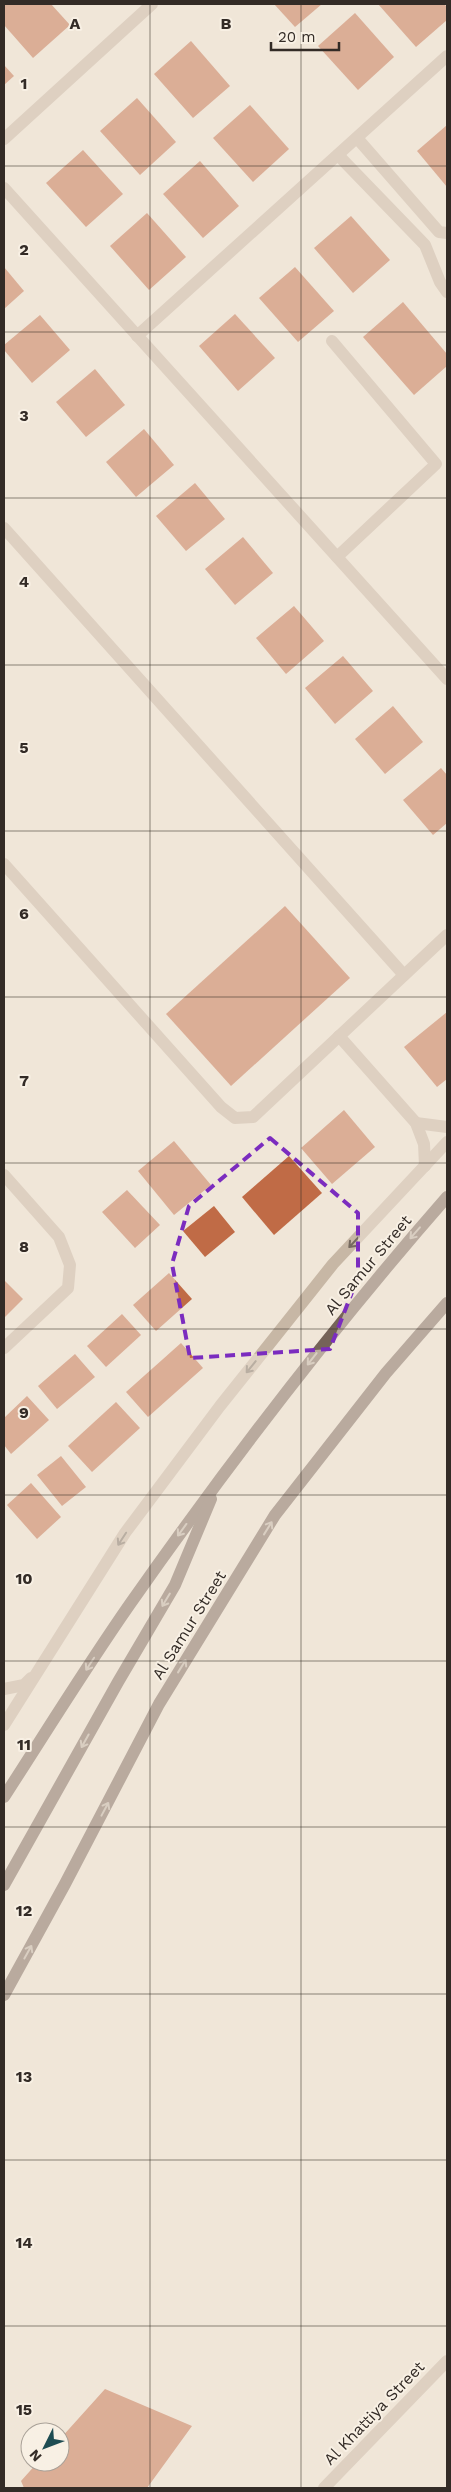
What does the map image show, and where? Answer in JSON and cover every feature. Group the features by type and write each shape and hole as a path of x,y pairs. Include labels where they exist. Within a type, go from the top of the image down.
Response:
{"main road":[{"name":"Al Samur Street","path":"4,1796 128,1606 221,1476 377,1277 447,1197"},
{"name":"Al Samur Street","path":"4,1994 66,1884 160,1704 275,1515 386,1373 447,1303"},
{"path":"4,1886 175,1584 221,1476"}],"street":[{"path":"4,139 152,4"},
{"path":"138,336 447,56"},
{"path":"357,138 438,232 447,233"},
{"path":"338,155 425,245 440,282 447,292"},
{"path":"4,188 447,679"},
{"path":"332,341 436,464 337,557"},
{"path":"4,528 404,976"},
{"path":"4,864 221,1107 235,1118 253,1117 447,935"},
{"path":"339,1036 416,1123 424,1144 425,1166"},
{"path":"416,1123 447,1127"},
{"name":"Al Samur Street","path":"4,1725 125,1533 220,1406 333,1264 447,1142"},
{"path":"4,1175 59,1237 70,1265 68,1288 4,1348"},
{"path":"4,1689 24,1685 38,1672"},
{"name":"Al Khattiya Street","path":"324,2488 447,2361"}],"highlighted area":[{"path":"270,1138 358,1213 358,1277 330,1349 190,1358 172,1264 189,1206"}],"building":[{"path":"4,4 51,4 70,25 33,58 4,25"},
{"path":"274,4 322,4 295,27"},
{"path":"378,4 444,4 447,7 447,20 416,47"},
{"path":"355,13 394,57 358,90 318,46"},
{"path":"191,41 230,86 193,118 154,74"},
{"path":"4,65 14,76 4,85"},
{"path":"137,98 176,142 140,175 100,131"},
{"path":"250,105 289,149 253,182 213,138"},
{"path":"447,125 447,187 417,151"},
{"path":"83,150 123,194 86,227 46,183"},
{"path":"200,161 239,206 203,238 163,194"},
{"path":"147,213 186,257 149,290 110,246"},
{"path":"351,216 390,260 353,293 314,248"},
{"path":"4,267 24,291 4,309"},
{"path":"295,267 334,311 298,342 259,298"},
{"path":"403,302 447,354 447,366 414,395 363,337"},
{"path":"235,314 275,358 238,391 199,346"},
{"path":"40,315 70,350 32,383 4,350 4,345"},
{"path":"95,369 125,405 86,437 56,402"},
{"path":"144,429 174,465 136,497 106,462"},
{"path":"195,483 225,519 186,551 156,516"},
{"path":"243,537 273,573 235,605 205,569"},
{"path":"294,606 324,641 286,674 256,638"},
{"path":"343,656 373,691 335,724 305,688"},
{"path":"393,706 423,742 385,774 355,739"},
{"path":"441,768 447,775 447,823 433,835 403,800"},
{"path":"285,906 350,978 231,1086 166,1014"},
{"path":"447,1012 447,1079 437,1087 404,1047"},
{"path":"344,1110 375,1147 332,1184 301,1148"},
{"path":"174,1141 211,1185 174,1215 138,1171"},
{"path":"289,1156 322,1193 274,1235 242,1197"},
{"path":"127,1190 160,1225 135,1248 102,1212"},
{"path":"214,1206 235,1232 205,1257 183,1231"},
{"path":"169,1273 192,1299 156,1331 133,1305"},
{"path":"4,1280 23,1299 4,1318"},
{"path":"122,1314 141,1335 106,1367 87,1346"},
{"path":"181,1343 203,1368 148,1417 126,1392"},
{"path":"75,1354 95,1377 57,1409 38,1386"},
{"path":"27,1396 49,1420 11,1454 4,1445 4,1418"},
{"path":"116,1402 140,1428 92,1472 68,1446"},
{"path":"61,1456 86,1487 62,1506 37,1475"},
{"path":"31,1483 61,1517 37,1539 7,1505"},
{"path":"105,2389 192,2426 147,2488 24,2488 21,2481 29,2472 70,2472 70,2428"}]}
